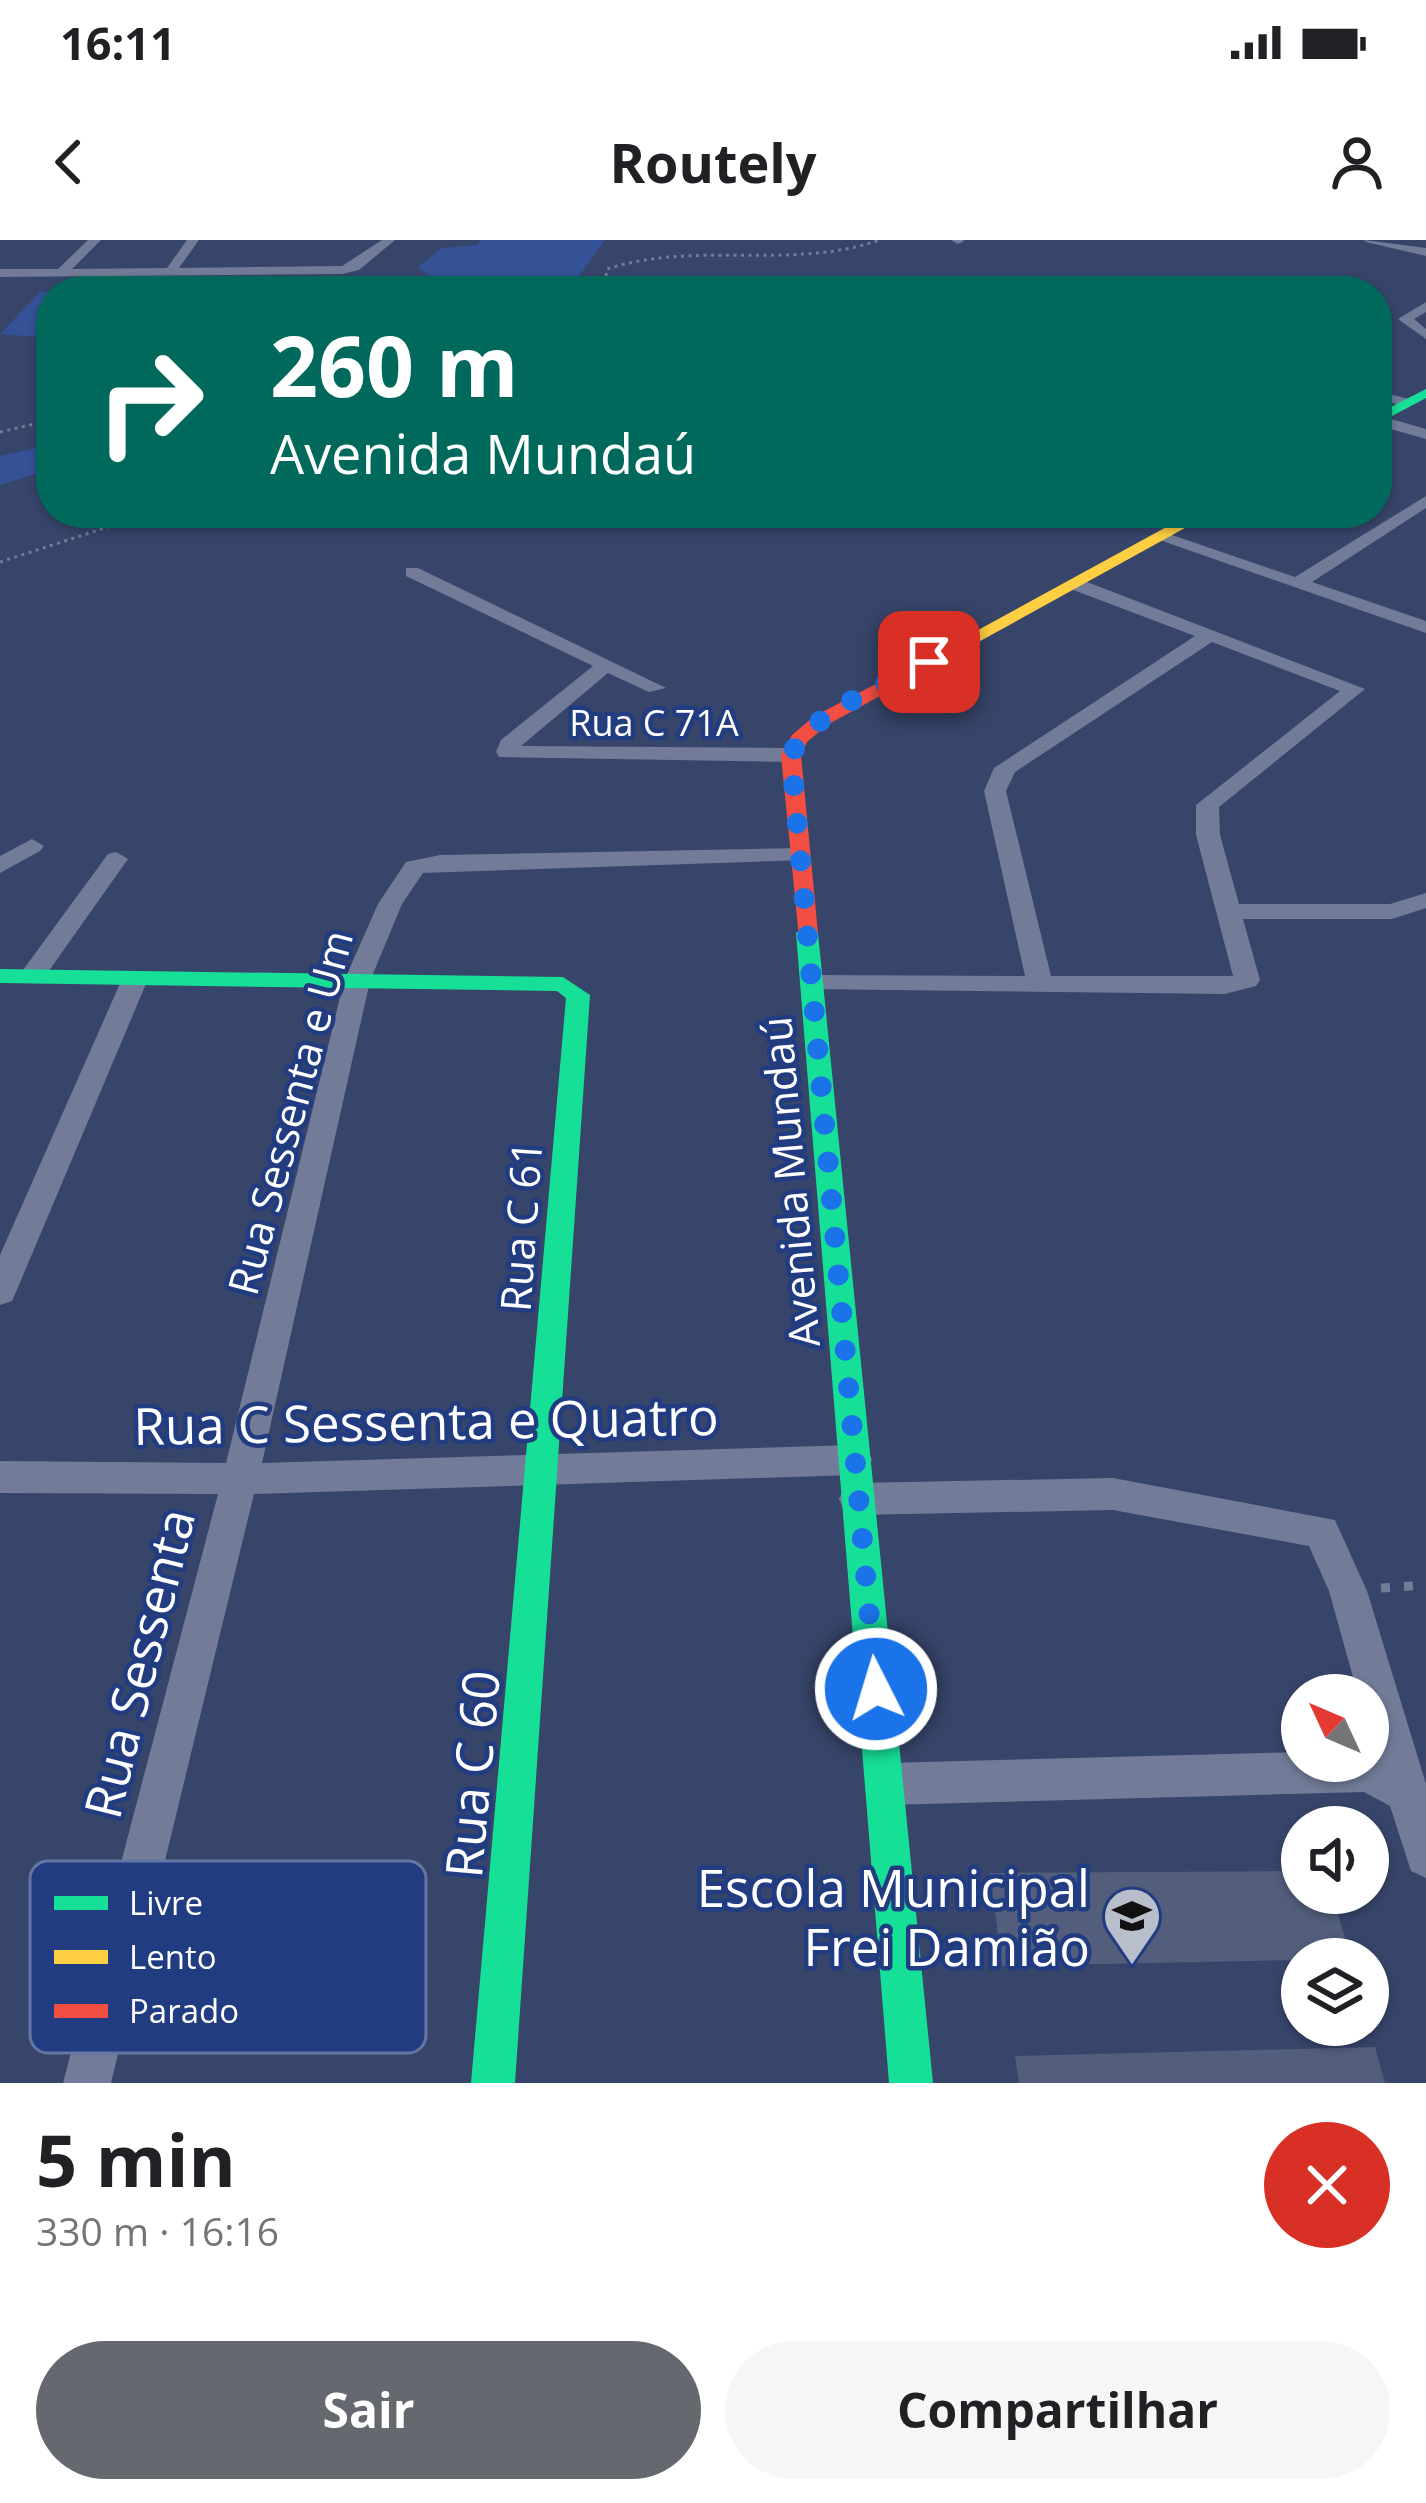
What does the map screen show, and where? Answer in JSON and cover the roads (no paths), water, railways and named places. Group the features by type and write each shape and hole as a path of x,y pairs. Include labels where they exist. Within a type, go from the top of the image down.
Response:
{"street":[{"path":"61,272 95,240"},
{"path":"172,273 193,240"},
{"path":"172,273 352,269 389,240"},
{"path":"1370,240 1426,251"},
{"path":"3,276 61,272 270,276"},
{"path":"1426,306 1405,319 1426,335"},
{"path":"1392,424 1426,434"},
{"path":"1392,523 1426,501"},
{"path":"791,755 799,739 820,721 1176,528"},
{"path":"1295,584 1383,528"},
{"path":"1160,537 1426,627"},
{"path":"412,572 656,688"},
{"path":"815,983 1225,986 1247,980 1208,835 1208,805 1355,688 1075,584"},
{"path":"1040,984 995,791 1005,768 1211,634"},
{"name":"Rua C 71A","path":"607,664 509,745 507,752 791,755"},
{"name":"Avenida Mundaú","path":"791,755 911,2083"},
{"path":"0,866 32,845"},
{"name":"Rua Sessenta e Um","path":"240,1479 357,981 390,904 416,867 440,862 798,855"},
{"path":"32,976 116,859"},
{"path":"1228,912 1391,911 1426,900"},
{"path":"0,976 357,981"},
{"path":"0,1292 135,979"},
{"name":"Rua C 61","path":"357,981 574,988 578,995 544,1472"},
{"name":"Rua C Sessenta e Quatro","path":"0,1477 240,1479 854,1460"},
{"name":"Rua C 60","path":"493,2083 544,1472"},
{"name":"Rua Sessenta","path":"143,1861 240,1479"},
{"path":"857,1499 1113,1494 1322,1532 1348,1591 1426,1856"},
{"path":"886,1784 1368,1771 1407,1792"},
{"name":"Rua Sessenta","path":"86,2083 94,2053"}],"place":[{"name":"Escola Municipal Frei Damião","path":"1132,1967"}]}
